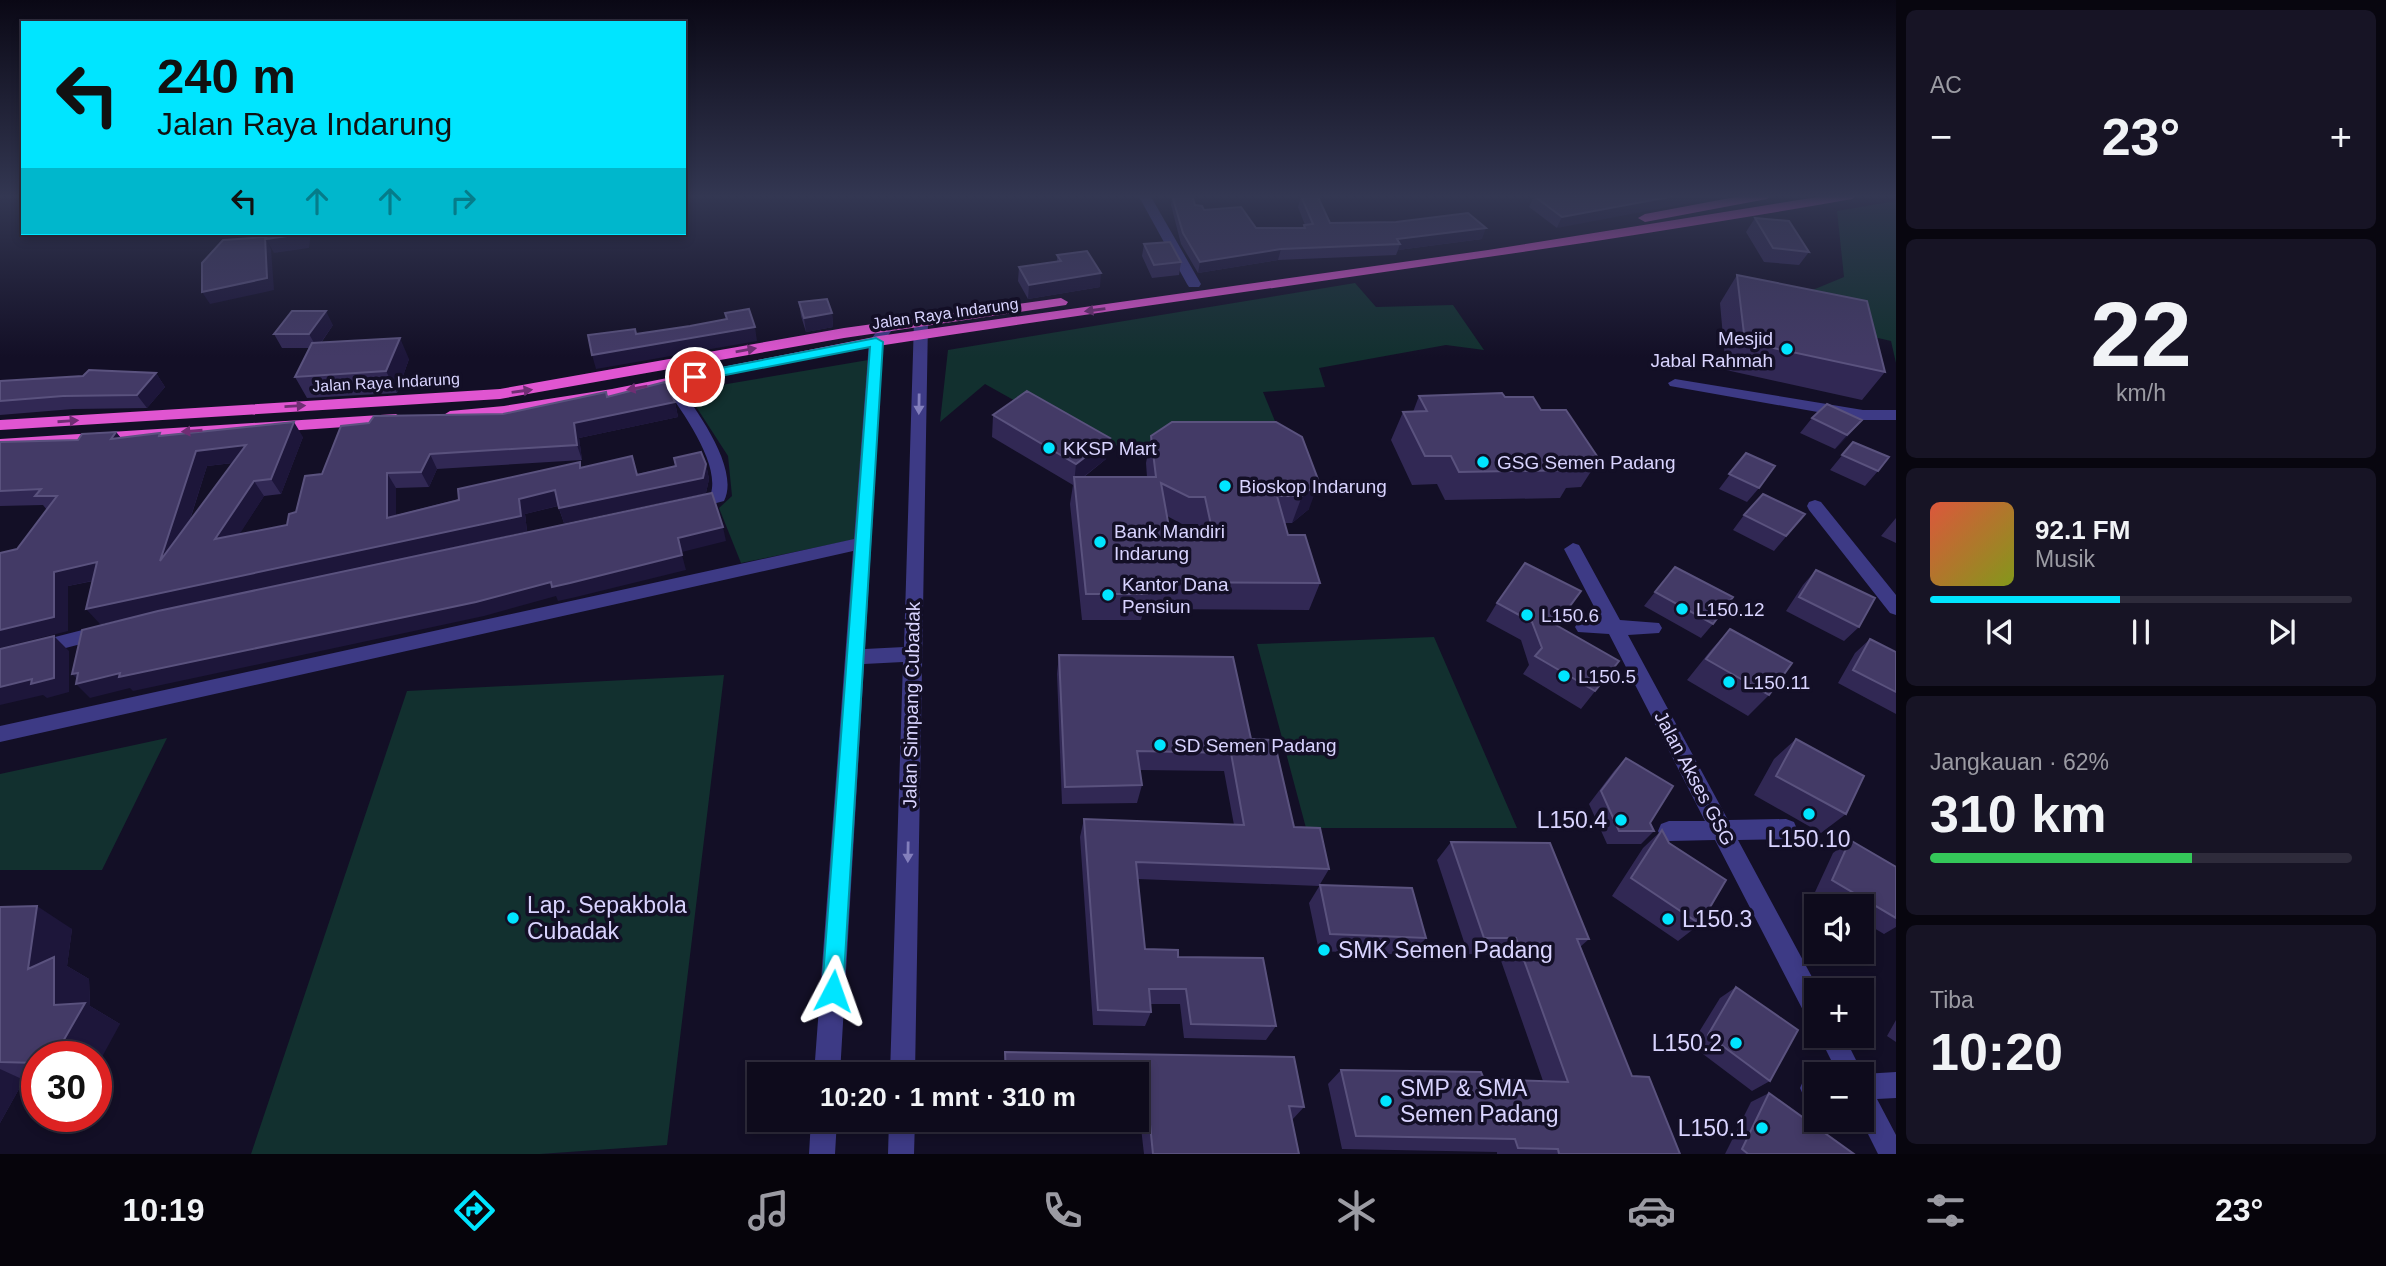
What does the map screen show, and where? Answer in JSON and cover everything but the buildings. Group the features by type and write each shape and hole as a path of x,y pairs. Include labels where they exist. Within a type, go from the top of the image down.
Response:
{"highway":[{"name":"Jalan Raya Indarung","path":"0,425 500,394 1194,284 1434,249"},
{"name":"Jalan Raya Indarung","path":"921,328 1509,249"},
{"name":"Jalan Raya Indarung","path":"0,444 423,418 522,409 669,382 882,334"},
{"path":"235,428 246,409"}],"street":[{"path":"1174,249 1194,284"},
{"name":"Jalan Simpang Cubadak","path":"903,1062 921,328"},
{"path":"828,1062 863,543 882,334"},
{"path":"669,382 696,427 710,444 721,492 712,499 671,508"},
{"path":"1675,383 1863,415 1896,415"},
{"path":"1815,506 1896,608"},
{"path":"0,734 863,543"},
{"name":"Jalan Akses GSG","path":"1573,548 1804,986"},
{"path":"1584,627 1653,628"},
{"path":"0,658 120,628"},
{"path":"856,657 913,654"},
{"path":"1669,831 1787,829"},
{"path":"1874,1086 1896,1085"},
{"path":"1874,1119 1892,1154"},
{"path":"822,1154 823,1132"},
{"path":"901,1154 902,1132"}],"green space":[{"path":"1841,249 1896,249 1896,363 1891,341 1766,312 1785,289 1815,289 1844,277"},
{"path":"1355,283 1376,307 1453,305 1484,350 1446,345 1319,368 1325,387 1263,392 1284,443 1096,446 985,384 940,422 948,350"},
{"path":"880,358 866,537 741,563 719,508 732,496 728,456 686,391"},
{"path":"1434,637 1517,828 1306,828 1257,644"},
{"name":"Lap. Sepakbola Cubadak","path":"724,675 667,1145 540,1154 251,1154 407,691"},
{"path":"167,738 102,870 0,870 0,774"}],"place":[{"name":"Mesjid Jabal Rahmah","path":"1787,349"},
{"name":"KKSP Mart","path":"1049,448"},
{"name":"GSG Semen Padang","path":"1483,462"},
{"name":"Bioskop Indarung","path":"1225,486"},
{"name":"Bank Mandiri Indarung","path":"1100,542"},
{"name":"Kantor Dana Pensiun","path":"1108,595"},
{"name":"L150.12","path":"1682,609"},
{"name":"L150.6","path":"1527,615"},
{"name":"L150.5","path":"1564,676"},
{"name":"L150.11","path":"1729,682"},
{"name":"SD Semen Padang","path":"1160,745"},
{"name":"L150.10","path":"1809,814"},
{"name":"L150.4","path":"1621,820"},
{"name":"Lap. Sepakbola Cubadak","path":"513,918"},
{"name":"L150.3","path":"1668,919"},
{"name":"SMK Semen Padang","path":"1324,950"},
{"name":"L150.2","path":"1736,1043"},
{"name":"SMP & SMA Semen Padang","path":"1386,1101"},
{"name":"L150.1","path":"1762,1128"}],"route":[{"path":"695,377 876,342 833,991"}]}
